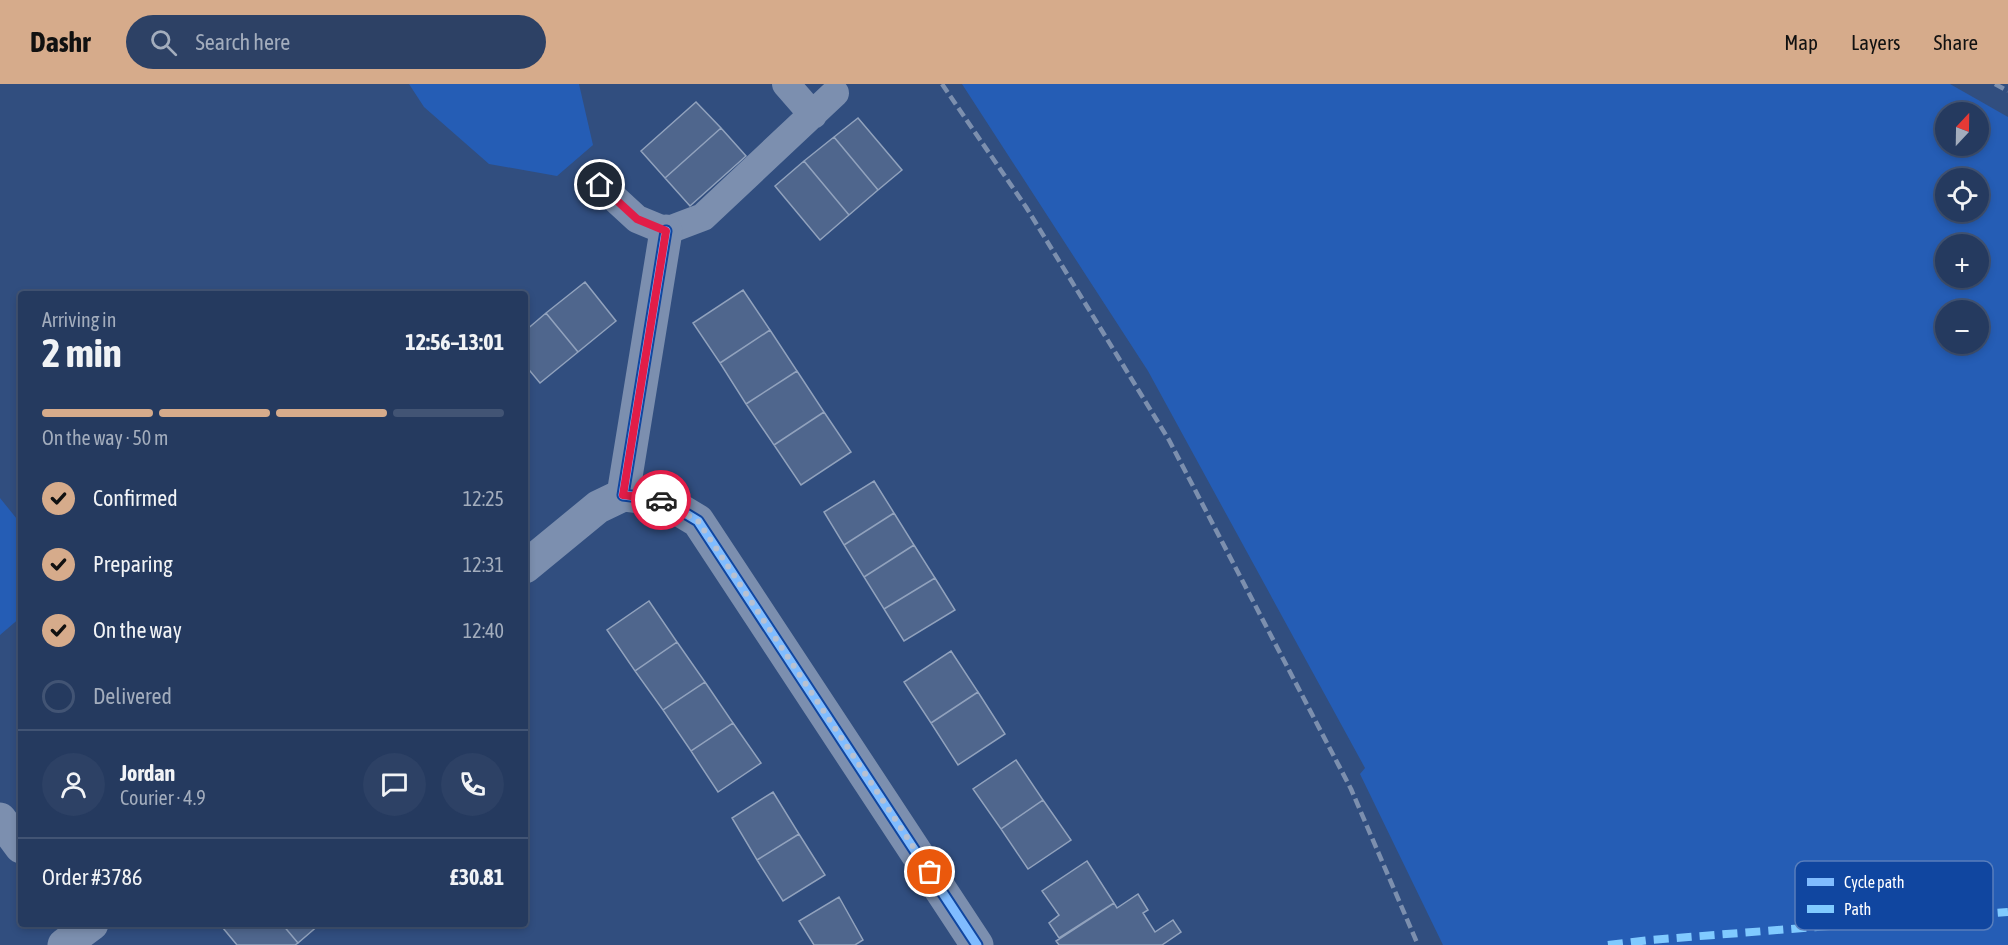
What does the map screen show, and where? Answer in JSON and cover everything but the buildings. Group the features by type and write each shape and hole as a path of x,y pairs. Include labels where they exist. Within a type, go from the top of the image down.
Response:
{"street":[{"path":"623,495 666,231"},
{"path":"528,565 598,507 623,495 663,500 698,521 977,945"},
{"path":"0,819 18,843"}],"lane":[{"path":"786,84 813,115"},
{"path":"600,185 637,219 666,231 703,218 835,93"}],"shaded area":[{"path":"409,84 579,84 593,145 557,176 489,164 424,107"},
{"path":"962,84 1950,84 1982,102 1935,102 1935,156 1989,156 1989,106 2008,117 2008,945 1443,945 1360,774 1365,768 1148,371"},
{"path":"0,498 18,520 18,620 0,635"}],"railway":[{"path":"942,84 1026,207 1169,440 1351,789 1418,945"},
{"path":"1995,84 2008,91"}],"marked path":[{"path":"1993,913 2008,912"},
{"path":"1608,945 1795,929"}],"cycle path":[{"path":"666,231 623,495 663,500 698,521 977,945"}],"way so far":[{"path":"661,500 698,521 930,872"}],"route":[{"path":"600,185 637,219 666,231 623,495 661,500"}]}
